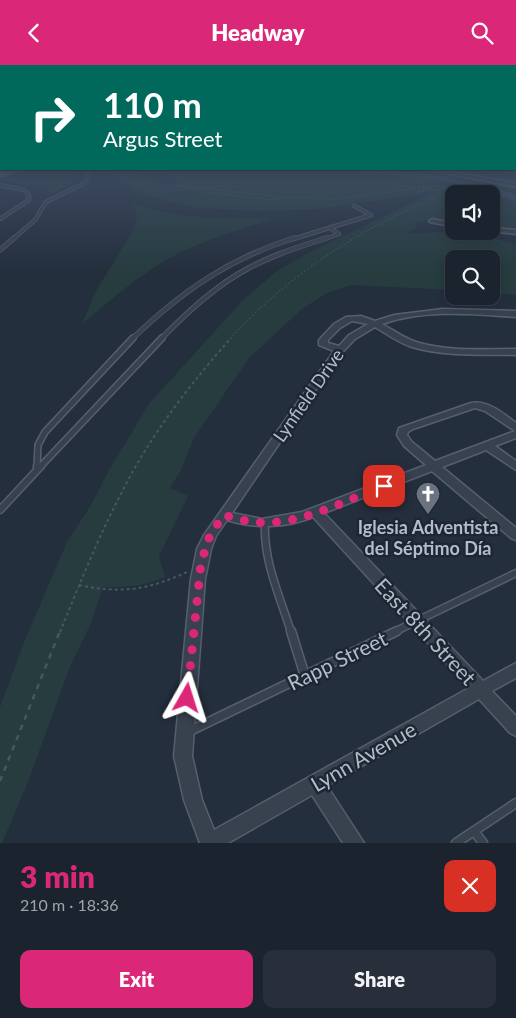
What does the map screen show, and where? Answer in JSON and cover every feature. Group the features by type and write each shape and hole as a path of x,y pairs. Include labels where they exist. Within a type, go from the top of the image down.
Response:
{"street":[{"path":"432,221 445,223"},
{"path":"500,231 516,232"},
{"name":"Lynfield Drive","path":"210,843 192,800 183,756 200,570 204,549 222,517 339,349 356,334 374,324 402,315 433,311 516,314"},
{"path":"339,349 324,345 323,341 342,321 358,318 374,324 402,340 429,348 516,352"},
{"path":"516,428 489,409 475,405 405,429 402,435 405,441 516,535"},
{"path":"222,517 264,523 288,520 316,512 516,434"},
{"path":"487,445 516,466"},
{"name":"East 8th Street","path":"316,512 516,728"},
{"name":"Lynn Avenue","path":"210,843 516,670"},
{"path":"315,784 354,843"}],"lane":[{"path":"0,219 25,204 29,197"},
{"path":"0,250 35,220 46,202 56,197"},
{"path":"37,469 40,441 53,424 122,348 180,297 214,273 248,255 371,215 354,205"},
{"path":"0,510 179,320 235,276 260,262 339,234 330,228"},
{"path":"264,523 267,554 305,676"},
{"name":"Rapp Street","path":"184,734 516,573"},
{"path":"456,843 516,803"},
{"path":"474,831 483,843"}],"path":[{"path":"258,197 275,199 278,197"},
{"path":"282,197 307,200 350,197"},
{"path":"0,781 33,701 62,621 110,515 138,462 199,377 242,324 299,273 348,241 435,197"},
{"path":"79,585 97,590 130,592 146,588 189,571 200,570"}],"green space":[{"path":"156,197 398,197 320,209 262,211 197,208"},
{"path":"423,197 445,197 445,218 415,223 416,229 404,234 442,232 445,233 445,240 500,240 516,245 516,295 500,294 500,250 445,250 445,290 351,285 327,293 302,309 249,358 194,438 181,470 170,488 188,496 159,556 165,577 135,586 103,587 91,623 69,669 28,782 2,843 0,843 0,707 25,640 67,542 91,505 108,472 149,404 242,301 277,271 308,253"},
{"path":"500,197 516,197 516,231 500,229"},
{"path":"134,204 187,216 277,218 219,237 171,257 131,284 82,324 96,291 133,231 137,218"}],"water":[{"path":"503,197 516,197 516,201"}],"place":[{"name":"Iglesia Adventista del Séptimo Día","path":"428,515"}],"route":[{"path":"187,698 201,563 210,535 224,515 244,521 262,523 288,520 316,512 384,486"}]}
